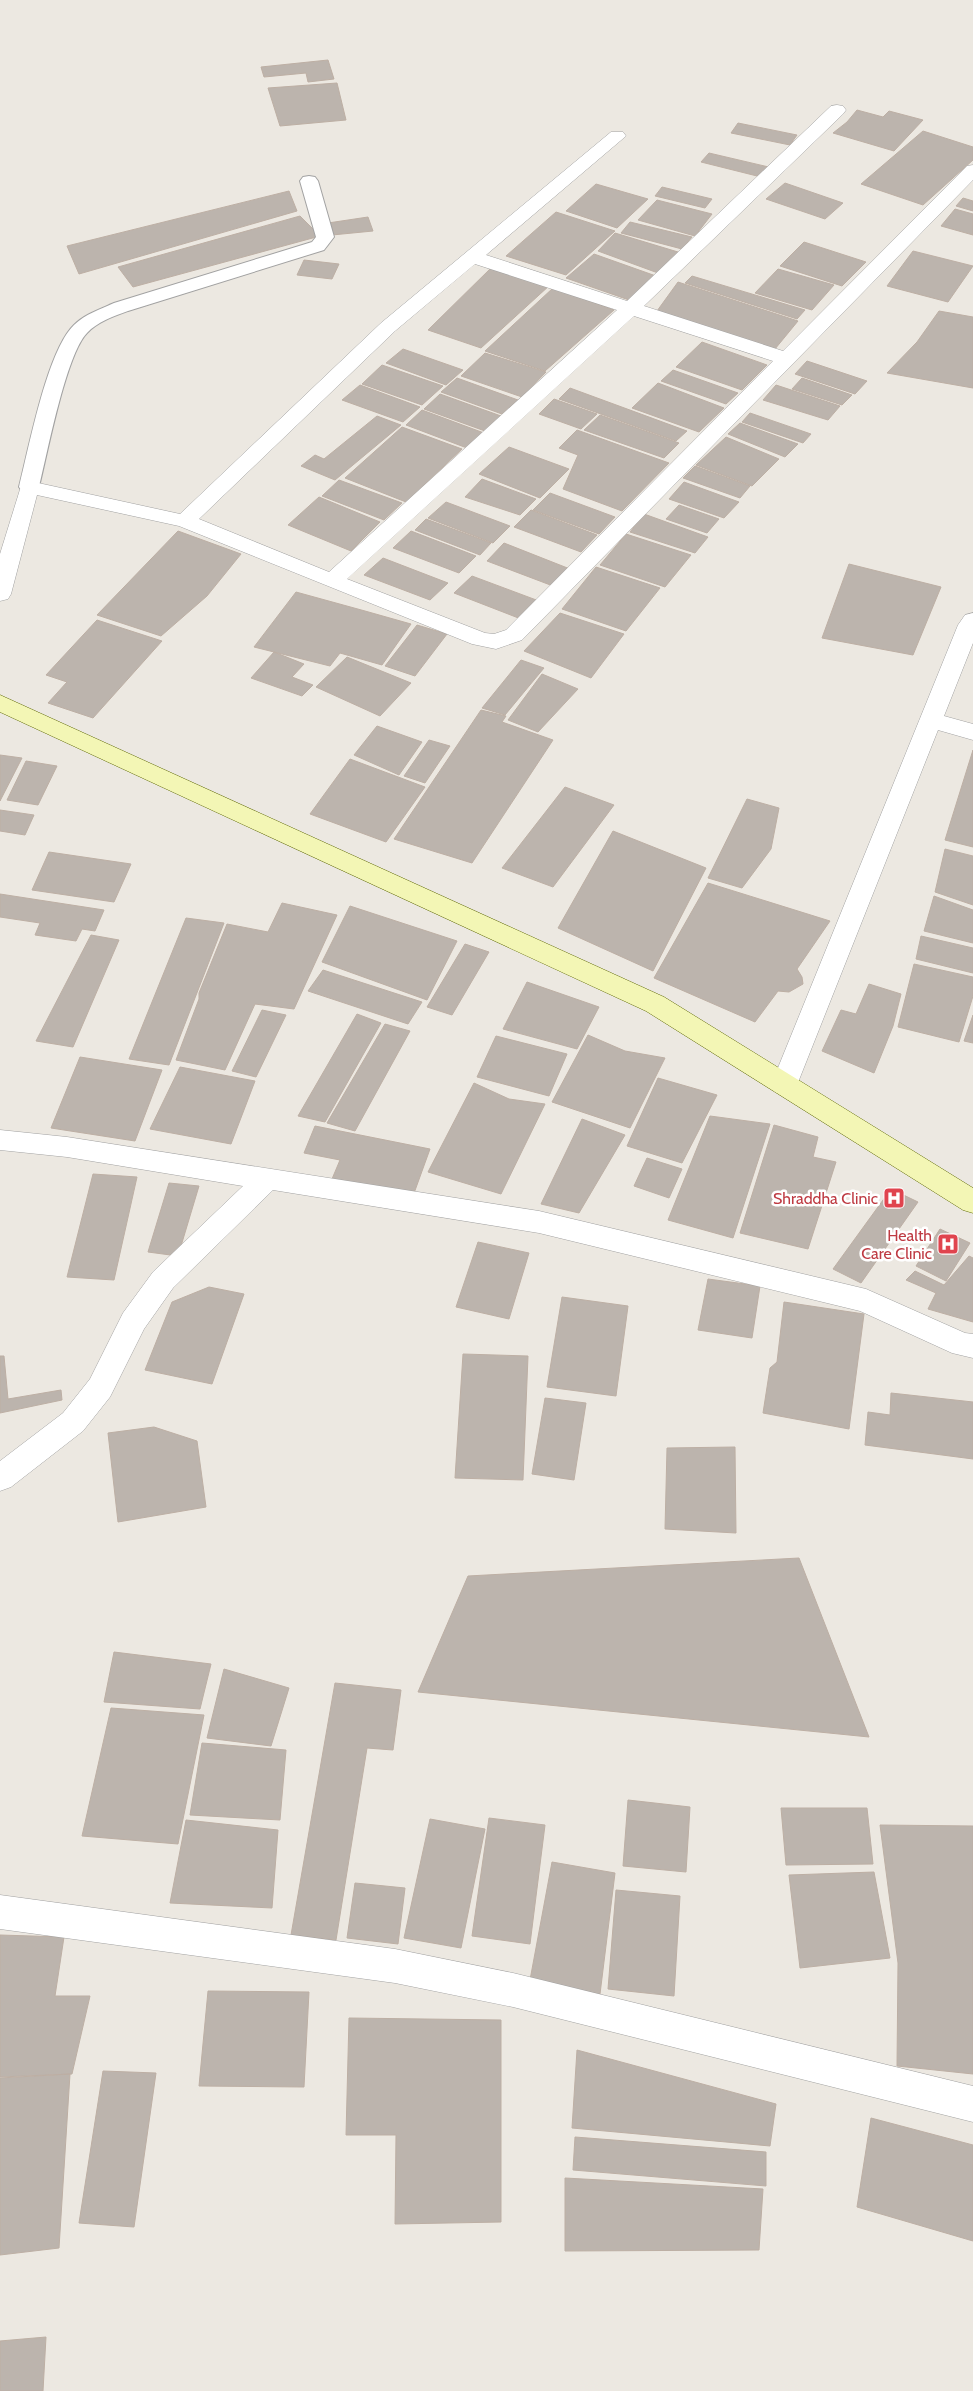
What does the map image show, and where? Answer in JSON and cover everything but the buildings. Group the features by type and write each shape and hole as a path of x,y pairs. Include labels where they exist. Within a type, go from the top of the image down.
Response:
{"main road":[{"path":"0,703 656,1004 973,1202"}],"street":[{"path":"332,581 630,309 837,110"},
{"path":"185,521 388,327 617,136"},
{"path":"0,594 29,487 185,521 480,639 496,642 514,635 973,170"},
{"path":"473,257 786,359"},
{"path":"784,1085 930,720 969,625 973,620"},
{"path":"930,720 973,732"},
{"path":"0,1140 67,1147 539,1222 866,1301 962,1345 973,1346"},
{"path":"0,1478 72,1422 100,1388 133,1321 163,1280 266,1179"},
{"path":"0,1912 395,1966 504,1988 973,2104"}],"lane":[{"path":"29,487 66,350 79,330 98,316 121,307 302,253 318,246 325,237 322,221 308,181"}],"place":[{"name":"Shraddha Clinic","path":"894,1198"},
{"name":"Health Care Clinic","path":"948,1244"}]}
